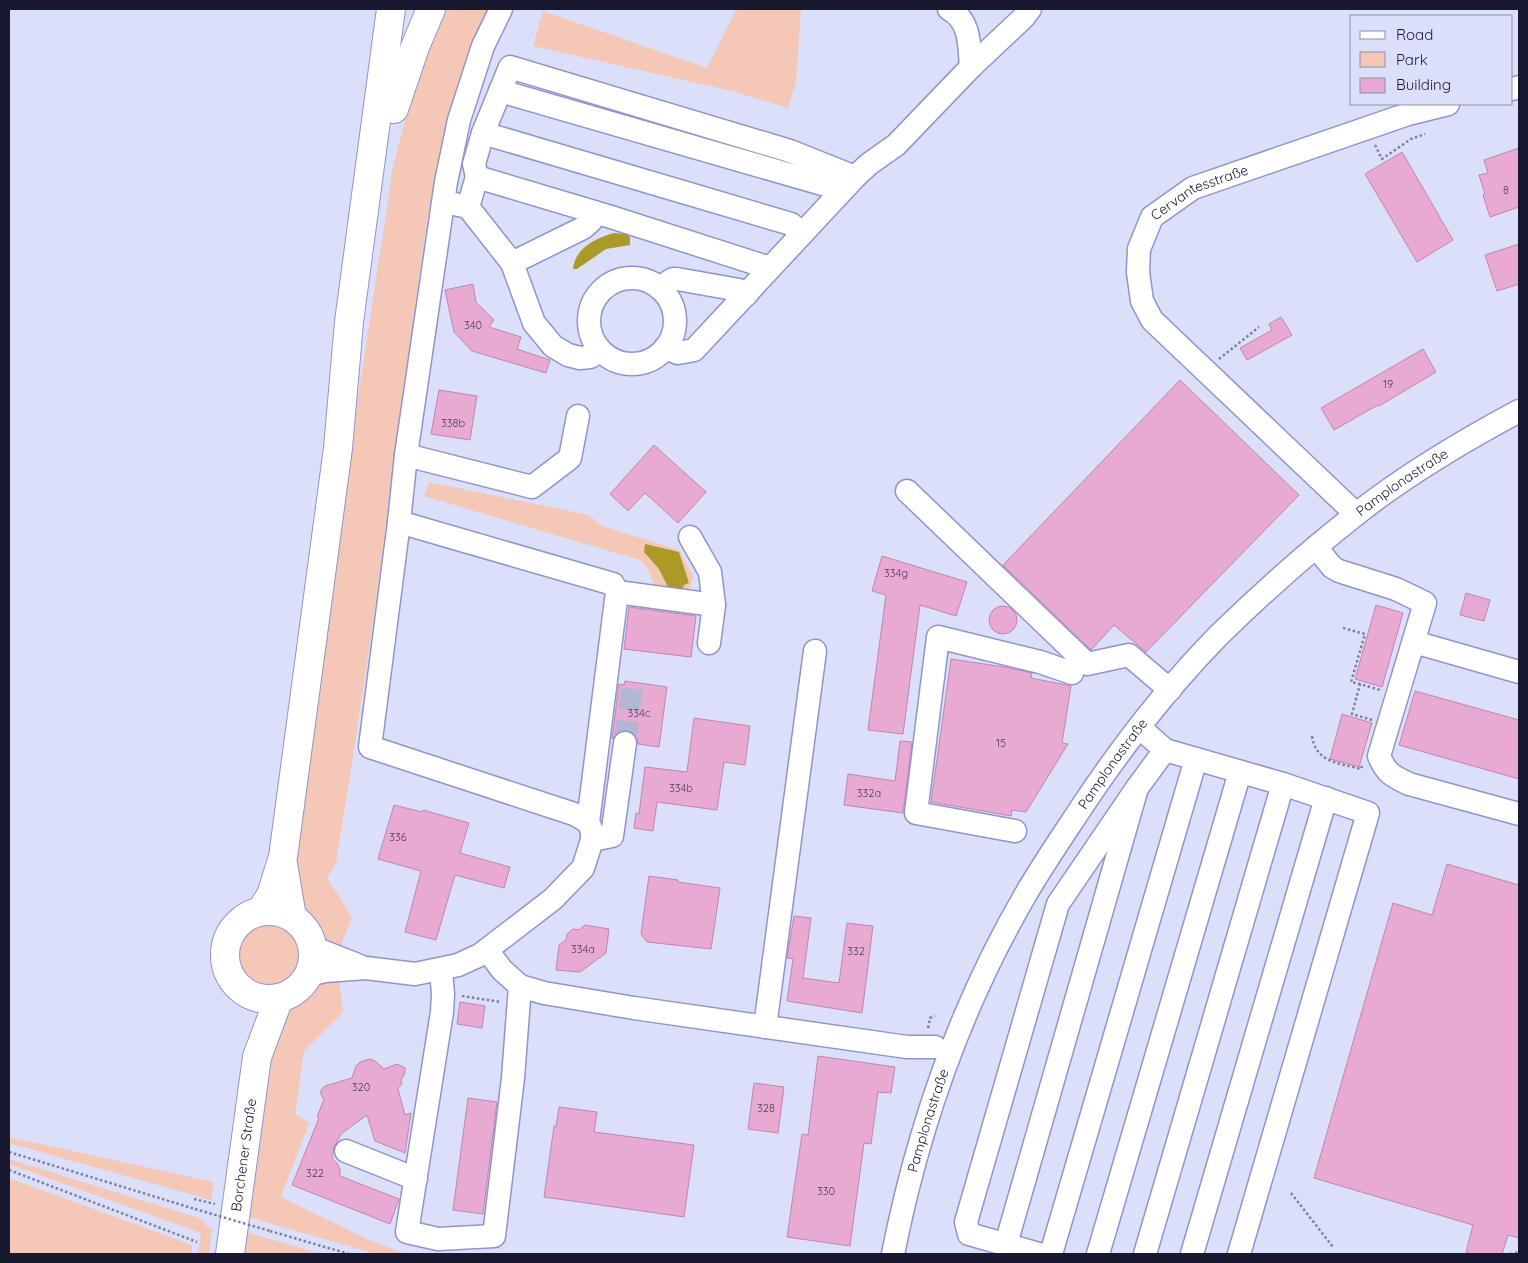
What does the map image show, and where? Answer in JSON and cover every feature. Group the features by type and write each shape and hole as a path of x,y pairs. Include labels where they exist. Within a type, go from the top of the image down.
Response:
{"main road":[{"path":"374,128 378,44 376,9"},
{"path":"261,911 270,895 283,857 338,448 348,322 390,9"},
{"path":"338,448 364,324 408,9"},
{"path":"394,109 431,9"},
{"path":"283,857 285,882 292,917"},
{"path":"261,911 277,912 292,917 305,930 312,947 312,962 308,975 301,985 291,993 279,998 269,999 249,994 238,986 230,975 225,949 230,936 237,924 248,916 261,911"},
{"name":"Borchener Straße","path":"249,994 257,1057"},
{"name":"Borchener Straße","path":"230,1254 257,1057 279,998"}],"street":[{"path":"501,9 483,46 459,120 445,193 406,455 370,747 574,814 590,831 612,836 625,742"},
{"path":"949,9 956,13 966,25 971,67"},
{"path":"665,348 678,352 694,350 849,183 868,164 896,145 1030,9"},
{"path":"966,25 990,31 1007,32"},
{"path":"468,207 477,178 474,164 483,133 510,67 790,151 849,183"},
{"name":"Cervantesstraße","path":"1356,514 1152,320 1142,301 1138,272 1139,249 1152,217 1193,188 1391,119 1444,105"},
{"path":"483,133 791,224 802,234"},
{"path":"477,178 594,212 770,268"},
{"path":"445,193 468,207 512,264 534,323 553,346 568,355 580,358 590,357 600,350"},
{"path":"512,264 583,228 591,221 594,212"},
{"path":"632,278 642,279 659,288 671,303 674,312 674,331 665,348 650,360 632,364 613,360 600,350 593,340 589,321 590,311 598,294 613,282 632,278"},
{"path":"659,288 677,279 739,290 748,294"},
{"name":"Pamplonastraße","path":"893,1254 913,1169 957,1036 997,948 1027,892 1108,767 1138,727 1218,636 1286,572 1356,514 1425,466 1519,411"},
{"path":"406,455 532,487 570,458 578,416"},
{"path":"908,491 1087,664 1129,655 1170,690"},
{"path":"308,975 366,968 415,974 458,965 487,950 553,899 583,868 587,858 618,592 613,584 399,522"},
{"path":"690,537 710,572 714,605 709,644"},
{"path":"1316,547 1332,567 1396,589 1425,603 1379,756 1384,768 1394,777 1408,784 1519,814"},
{"path":"618,592 714,605"},
{"path":"1015,831 916,813 938,638 1040,662 1072,673"},
{"path":"1414,642 1519,672"},
{"path":"766,1027 815,650"},
{"path":"1138,727 1165,750 1283,784 1368,813 1239,1254"},
{"path":"1039,1254 969,1234 966,1222 1058,904 1165,750"},
{"path":"1050,1254 1196,759"},
{"path":"1098,1254 1240,772"},
{"path":"1145,1254 1283,784"},
{"path":"1006,1244 1137,788"},
{"path":"1192,1254 1326,798"},
{"path":"312,947 366,968"},
{"path":"487,950 502,970 520,986 544,993 766,1027 907,1046 935,1047"},
{"path":"441,970 442,1012 407,1232 438,1239 494,1236 514,1078 520,986"},
{"path":"346,1150 416,1179"}],"path":[{"path":"1373,141 1382,158 1411,139 1425,134"},
{"path":"1230,351 1259,327"},
{"path":"1343,628 1365,634 1351,682 1397,696"},
{"path":"1360,684 1352,714 1375,721"},
{"path":"1312,736 1314,747 1324,759 1361,769 1364,761"},
{"path":"930,1018 935,1016"},
{"path":"9,1152 349,1254"},
{"path":"9,1170 197,1242"},
{"path":"1291,1193 1333,1248"},
{"path":"194,1199 216,1204"},
{"path":"1510,1254 1518,1252"}],"green space":[{"path":"441,9 489,9 471,48 457,89 445,130 428,215 357,731 336,863 327,878 352,917 342,942 341,951 326,942 305,915 294,889 297,838 346,477 393,167 419,66"},
{"path":"801,9 796,82 788,108 732,91 533,46 543,11 707,68 736,10"},
{"path":"429,482 589,515 602,526 679,550 693,576 691,586 682,594 671,594 664,585 654,585 648,569 640,560 424,496"},
{"path":"268,921 281,923 292,931 300,942 302,955 300,968 292,979 281,987 268,989 255,987 244,979 236,968 234,955 236,942 244,931 255,923"},
{"path":"339,980 343,1012 304,1051 295,1114 309,1123 281,1197 369,1240 405,1254 376,1254 248,1217 272,1043 279,1019 291,1005 305,997 318,985"},
{"path":"9,1137 214,1182 211,1200 9,1143"},
{"path":"9,1159 202,1219 206,1226 212,1228 209,1254 198,1254 201,1233 9,1164"},
{"path":"9,1178 192,1245 191,1254 9,1254"},
{"path":"246,1232 321,1254 243,1254"}],"shaded area":[{"path":"614,233 626,234 630,237 630,245 606,249 577,269 573,269 582,250 594,241"},
{"path":"645,544 679,552 689,583 684,585 682,590 669,589 659,569 644,552"}],"building":[{"path":"1519,148 1519,207 1490,217 1479,175 1488,173 1484,160"},
{"path":"1402,152 1453,240 1417,262 1365,174"},
{"path":"1519,244 1519,284 1497,291 1485,255"},
{"path":"473,284 476,302 494,320 489,327 521,337 517,349 550,360 546,373 472,351 454,332 445,290"},
{"path":"1281,317 1292,335 1247,360 1240,348 1272,330 1269,324"},
{"path":"1423,349 1436,372 1334,430 1321,408"},
{"path":"1180,380 1299,495 1146,652 1114,625 1091,650 1003,565"},
{"path":"439,390 477,396 470,440 431,434"},
{"path":"654,445 706,492 678,523 645,493 628,511 610,494"},
{"path":"882,556 967,582 956,616 920,605 903,734 868,730 886,595 872,591"},
{"path":"1466,593 1490,600 1484,621 1460,615"},
{"path":"1376,605 1403,613 1382,687 1355,679"},
{"path":"1003,606 1013,610 1017,620 1013,630 1003,634 993,630 989,620 993,610"},
{"path":"629,607 696,616 691,657 624,649"},
{"path":"951,659 1032,673 1031,678 1071,686 1062,743 1068,744 1026,812 1012,810 1011,816 931,802"},
{"path":"625,681 667,687 659,747 638,744 633,732 627,730 620,731 612,739 619,684 624,685"},
{"path":"1415,691 1519,720 1519,779 1399,745"},
{"path":"1342,714 1372,723 1359,767 1330,759"},
{"path":"694,718 750,726 745,765 724,762 717,810 657,802 653,831 634,828 636,813 639,814 645,767 687,772"},
{"path":"900,741 912,742 903,813 844,805 848,774 895,781"},
{"path":"394,805 422,812 423,810 469,823 460,853 510,867 504,888 455,875 436,940 405,932 421,871 378,859"},
{"path":"1447,864 1519,885 1519,1238 1508,1235 1502,1254 1472,1254 1466,1252 1473,1225 1314,1178 1393,903 1432,915"},
{"path":"649,876 720,888 711,949 647,942 641,934"},
{"path":"794,916 811,918 803,978 839,983 847,923 873,926 862,1013 787,1001 793,959 787,958"},
{"path":"585,925 609,929 606,953 580,972 556,970 559,945 566,940 567,934 573,929 579,930"},
{"path":"460,1002 485,1006 482,1028 457,1024"},
{"path":"818,1056 895,1067 891,1093 878,1092 871,1144 864,1143 850,1246 787,1237 802,1134 808,1135"},
{"path":"370,1059 384,1069 397,1064 405,1068 405,1073 401,1080 402,1084 398,1089 405,1115 411,1113 405,1153 375,1141 367,1115 341,1134 334,1147 332,1158 340,1169 340,1176 399,1199 390,1224 292,1185 319,1118 317,1117 324,1099 321,1095 321,1090 325,1086 352,1078 356,1066 360,1062"},
{"path":"754,1083 784,1087 778,1133 748,1129"},
{"path":"468,1098 497,1102 483,1214 453,1210"},
{"path":"559,1107 597,1112 594,1132 694,1145 684,1217 544,1197 554,1126 556,1127"}],"tunnel":[{"path":"625,743 633,682"}]}
